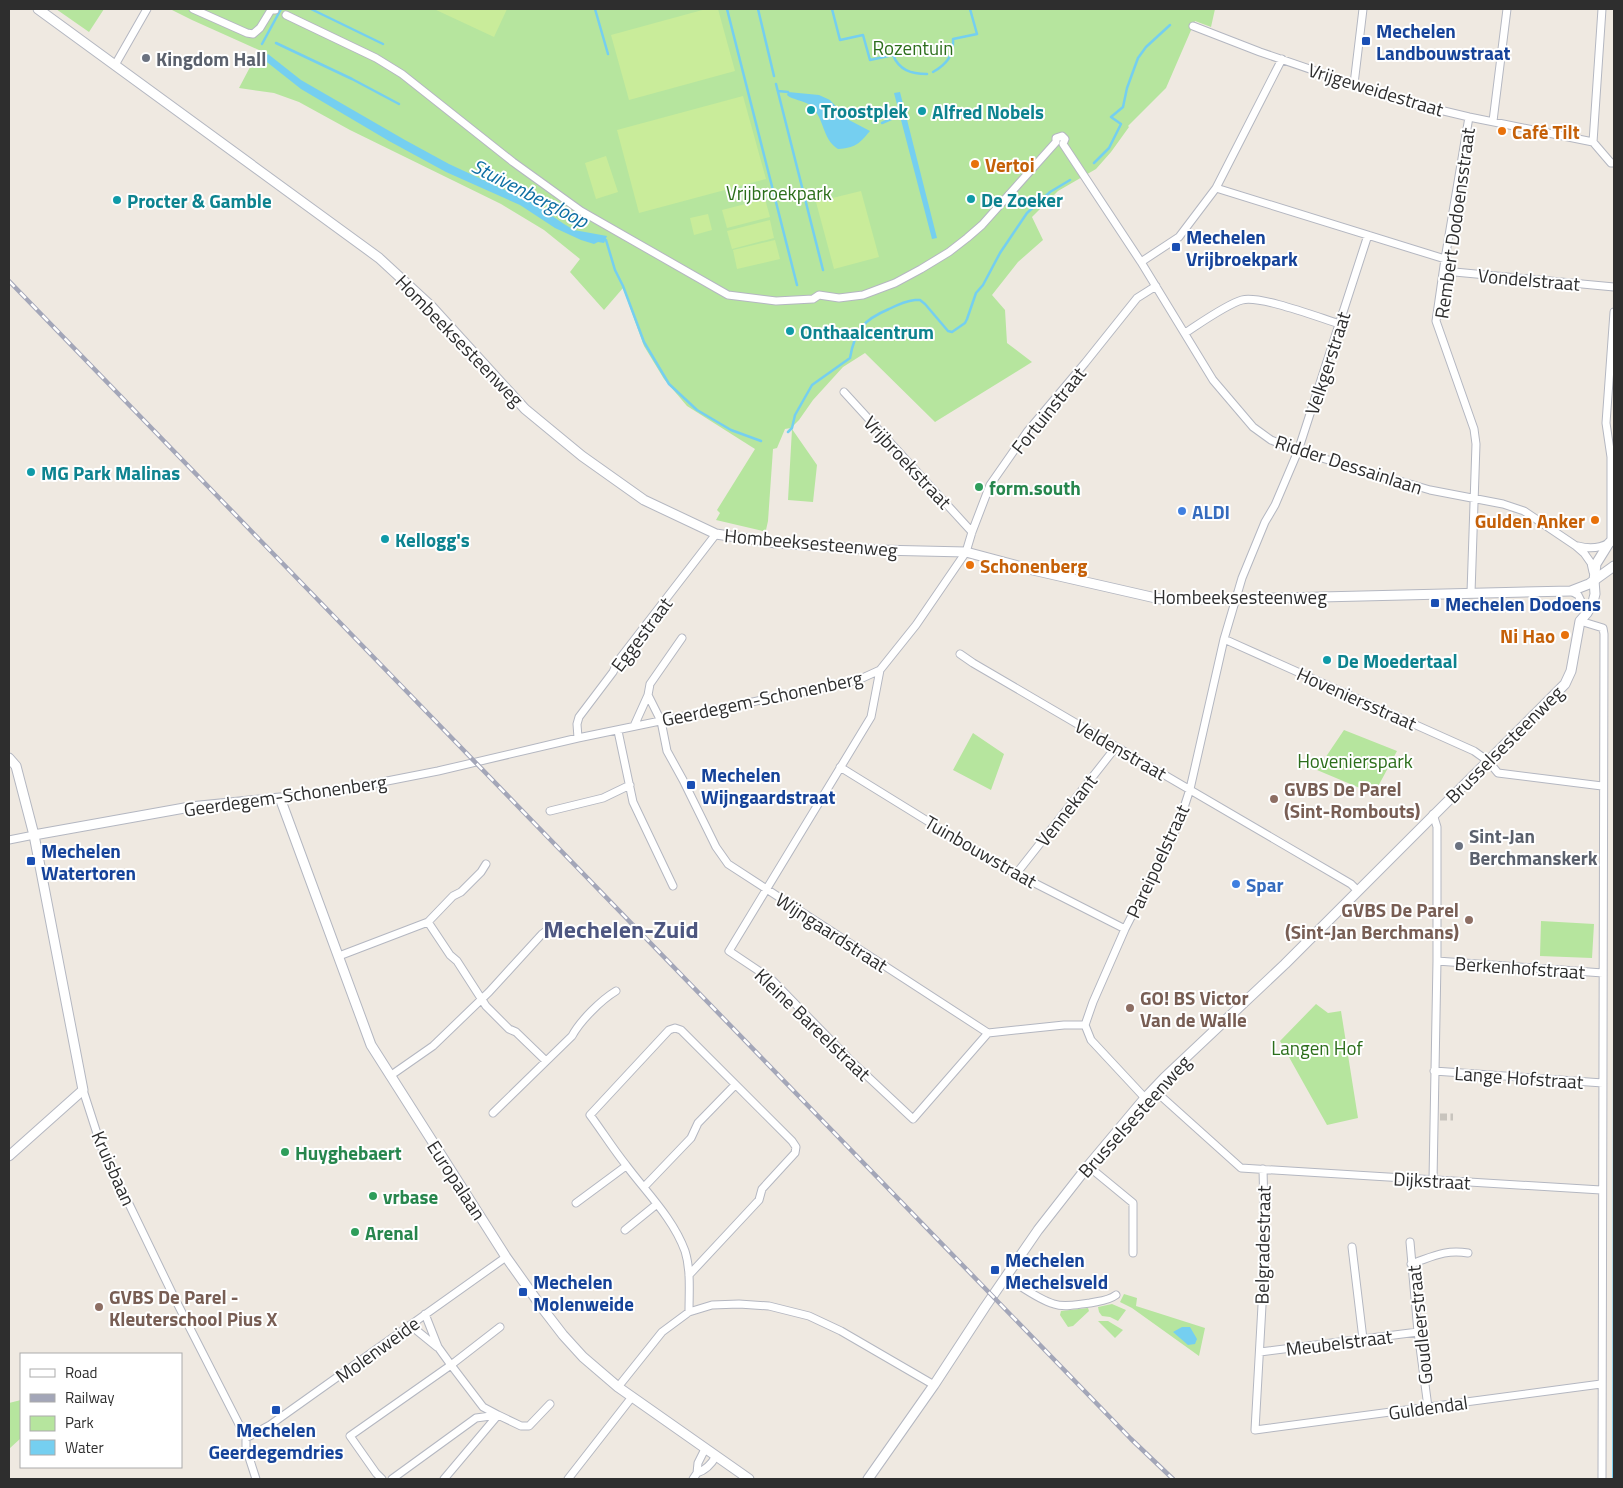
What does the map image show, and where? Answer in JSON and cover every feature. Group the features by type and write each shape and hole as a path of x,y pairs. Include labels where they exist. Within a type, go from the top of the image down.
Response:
{"street":[{"name":"Hombeeksesteenweg","path":"38,9 379,258 431,306 526,409 582,456 644,500 716,534 776,543 878,550 966,552 1033,570 1160,599 1571,591 1586,586 1614,566"},
{"path":"115,65 147,9"},
{"path":"193,9 254,34 271,10 275,10"},
{"path":"1354,84 1363,9"},
{"path":"1493,121 1507,9"},
{"path":"1602,9 1593,142 1611,163 1614,163"},
{"name":"Ridder Dessainlaan","path":"286,15 376,58 402,74 513,162 581,211 728,295 776,301 813,299 819,295 839,298 863,296 895,283 921,269 967,238 996,210 1062,139 1141,262 1213,380 1253,428 1271,440 1298,452 1430,490 1503,504 1524,511 1584,553 1593,568 1594,580"},
{"name":"Vrijgeweidestraat","path":"1193,26 1406,102 1593,142"},
{"path":"1141,262 1179,237 1216,188 1282,59"},
{"name":"Rembert Dodoensstraat","path":"1469,117 1436,321 1474,429 1476,444 1471,593"},
{"path":"1216,188 1445,259"},
{"name":"Velkgerstraat","path":"1236,599 1242,578 1265,522 1275,505 1298,452 1368,235"},
{"name":"Vondelstraat","path":"1444,271 1614,287"},
{"name":"Fortuinstraat","path":"966,552 990,485 1028,432 1137,298 1156,286"},
{"path":"1185,333 1230,305 1243,300 1254,299 1340,324"},
{"path":"1602,1479 1601,1190 1604,1083 1602,786 1604,634 1602,628 1580,621 1588,613 1593,602 1596,564 1612,541 1611,457 1606,423 1614,312"},
{"name":"Vrijbroekstraat","path":"844,392 972,532"},
{"name":"Eggestraat","path":"578,738 577,724 580,718 613,672 618,661 716,534"},
{"path":"1576,546 1585,548 1602,546 1612,541"},
{"name":"Geerdegem-Schonenberg","path":"9,840 190,806 326,793 438,771 578,738 858,680 880,670 916,625 966,552"},
{"path":"1571,591 1578,595 1588,613"},
{"name":"Pareipoelstraat","path":"1084,1025 1092,1002 1125,929 1179,823 1190,790 1224,639 1236,599"},
{"name":"Brusselsesteenweg","path":"868,1479 934,1385 1038,1230 1088,1166 1153,1089 1285,964 1565,684 1571,670 1580,621"},
{"path":"634,726 648,695 650,684 682,638"},
{"name":"Hoveniersstraat","path":"1224,639 1474,751 1488,761 1498,773 1602,786"},
{"name":"Veldenstraat","path":"960,654 1351,884 1358,891"},
{"name":"Kleine Bareelstraat","path":"880,670 871,717 729,951 771,979 848,1059 913,1119 988,1033"},
{"name":"Wijngaardstraat","path":"648,695 661,721 667,751 716,847 728,864 988,1033"},
{"path":"618,731 633,802 674,886"},
{"name":"Vennekant","path":"1016,874 1116,747"},
{"name":"Kruisbaan","path":"9,758 16,766 34,836 83,1090 101,1146 173,1295 246,1438 246,1448 255,1479"},
{"name":"Tuinbouwstraat","path":"840,767 997,864 1125,929"},
{"path":"550,811 604,798 630,785"},
{"name":"Europalaan","path":"280,798 371,1045 506,1257 563,1335 583,1357 618,1387 749,1479"},
{"path":"1433,1180 1437,1117 1434,1071 1437,961 1437,827 1434,814"},
{"path":"339,956 428,922 453,896 461,892 486,864"},
{"path":"428,922 450,955 457,961 480,998 509,1029 516,1032 546,1062"},
{"path":"390,1076 433,1046 512,968 517,959 550,928"},
{"name":"Berkenhofstraat","path":"1437,961 1603,973"},
{"path":"493,1114 572,1036 576,1028 589,1015 616,991"},
{"path":"988,1033 1064,1025 1084,1025 1091,1040 1145,1098"},
{"path":"689,1312 690,1276 686,1252 679,1236 590,1115 669,1030 675,1028 681,1030 796,1147 795,1153 762,1189 759,1200 690,1276"},
{"name":"Lange Hofstraat","path":"1434,1071 1604,1083"},
{"path":"644,1187 691,1138 698,1123 735,1085"},
{"name":"Belgradestraat","path":"1153,1089 1241,1168 1263,1169 1265,1252 1255,1430"},
{"path":"9,1156 83,1090"},
{"path":"576,1203 626,1166"},
{"path":"1088,1166 1133,1203 1133,1253"},
{"name":"Dijkstraat","path":"1263,1169 1601,1190"},
{"path":"625,1230 657,1204"},
{"name":"Goudleerstraat","path":"1410,1242 1418,1332 1428,1407"},
{"path":"1352,1247 1363,1338"},
{"path":"1411,1264 1445,1252 1468,1253"},
{"name":"Molenweide","path":"246,1438 270,1425 506,1257"},
{"path":"1006,1277 1055,1304 1065,1306 1111,1299 1116,1295"},
{"path":"618,1387 662,1332 689,1312 712,1305 739,1304 769,1306 803,1314 841,1331 934,1385"},
{"path":"425,1314 438,1347 483,1407 521,1426 529,1426 550,1404"},
{"path":"410,1325 438,1347"},
{"path":"382,1479 350,1436 451,1365 500,1327"},
{"name":"Meubelstraat","path":"1260,1352 1418,1332"},
{"name":"Guldendal","path":"1255,1430 1601,1384"},
{"path":"568,1479 632,1397"},
{"path":"392,1479 476,1418 498,1415"},
{"path":"444,1479 498,1415"},
{"path":"695,1476 698,1463 705,1449"},
{"path":"695,1476 704,1471 716,1456"}],"green space":[{"path":"56,9 104,9 89,32"},
{"name":"Vrijbroekpark","path":"170,9 1215,9 1211,27 1195,21 1166,88 1128,126 1111,152 1096,169 1058,191 1032,217 1043,240 1018,262 992,295 1005,310 1007,343 1032,362 935,422 865,353 843,367 813,400 799,420 791,428 785,429 777,448 773,449 768,521 766,530 763,531 716,520 720,513 717,510 755,449 687,406 664,379 644,346 623,288 604,310 570,272 580,259 544,230 501,204 350,130 299,102 274,93 239,88 259,50"},
{"path":"434,9 507,9 494,37"},
{"path":"706,9 718,9 735,71 629,100 611,35"},
{"path":"743,96 766,179 639,213 617,130"},
{"path":"606,156 618,192 596,199 585,163"},
{"path":"861,191 879,257 834,269 816,202"},
{"path":"765,199 770,217 727,228 722,210"},
{"path":"708,214 712,230 694,235 690,218"},
{"path":"770,220 774,238 732,249 727,231"},
{"path":"775,240 780,259 737,269 733,250"},
{"path":"792,429 817,465 813,502 788,500"},
{"name":"Hovenierspark","path":"1344,730 1397,751 1374,794 1317,770"},
{"path":"973,733 1004,754 991,790 953,770"},
{"path":"1541,921 1594,924 1592,958 1540,956"},
{"name":"Langen Hof","path":"1316,1004 1328,1013 1341,1011 1358,1118 1327,1125 1280,1041"},
{"path":"1124,1294 1137,1298 1136,1306 1205,1328 1199,1356 1132,1308 1120,1302"},
{"path":"1112,1304 1126,1310 1118,1321 1102,1316 1099,1312 1098,1307"},
{"path":"1088,1308 1089,1311 1073,1326 1068,1327 1060,1315 1061,1311"},
{"path":"1098,1321 1108,1321 1123,1330 1115,1338"},
{"path":"20,1400 20,1439 9,1449 9,1403"}],"water":[{"path":"268,54 301,80 405,140 449,164 533,203 574,230 607,236 604,243 598,242 594,244 555,228 520,205 446,172 389,141 301,89 263,59"},
{"path":"788,92 819,95 830,100 849,120 870,131 856,145 838,149 829,140 816,111 805,102 789,97 787,95"},
{"path":"900,92 937,238 932,239 894,93"},
{"path":"1614,596 1614,1479 1612,1479"},
{"path":"1182,1327 1190,1327 1197,1339 1195,1344 1188,1345 1173,1332"}],"waterway":[{"path":"262,44 281,9"},
{"path":"311,9 383,44"},
{"path":"595,9 608,54"},
{"path":"727,9 797,285"},
{"path":"758,9 774,76"},
{"path":"832,9 840,40 863,35 870,60 893,55 902,68 916,73 927,74"},
{"path":"933,72 949,59 953,39 977,34 970,9"},
{"name":"Stuivenbergloop","path":"1094,163 1109,148 1121,124 1111,117 1123,107 1127,88 1138,58 1146,47 1170,25"},
{"path":"276,43 352,79 399,104"},
{"path":"776,84 823,270"},
{"path":"778,91 788,92"},
{"path":"882,123 900,115"},
{"name":"Stuivenbergloop","path":"788,432 792,428 795,415 812,385 850,358 858,333 873,317 902,303 920,300 948,331 952,332 965,323 976,293 983,285 1000,253 1027,213 1050,192 1070,180"},
{"name":"Stuivenbergloop","path":"603,240 606,240 615,270 644,342 669,384 697,410 731,430 761,441"}],"tunnel":[{"path":"1440,1117 1453,1117"}],"railway":[{"path":"9,281 1131,1439 1173,1479"}],"place":[{"name":"Mechelen Landbouwstraat","path":"1366,41"},
{"name":"Kingdom Hall","path":"146,58"},
{"name":"Troostplek","path":"811,110"},
{"name":"Alfred Nobels","path":"922,111"},
{"name":"Café Tilt","path":"1502,131"},
{"name":"Vertoi","path":"975,164"},
{"name":"De Zoeker","path":"971,199"},
{"name":"Procter & Gamble","path":"117,200"},
{"name":"Mechelen Vrijbroekpark","path":"1176,247"},
{"name":"Onthaalcentrum","path":"790,331"},
{"name":"MG Park Malinas","path":"31,472"},
{"name":"form.south","path":"979,487"},
{"name":"ALDI","path":"1182,511"},
{"name":"Gulden Anker","path":"1595,520"},
{"name":"Kellogg's","path":"385,539"},
{"name":"Schonenberg","path":"970,565"},
{"name":"Mechelen Dodoens","path":"1435,603"},
{"name":"Ni Hao","path":"1565,635"},
{"name":"De Moedertaal","path":"1327,660"},
{"name":"Mechelen Wijngaardstraat","path":"691,785"},
{"name":"GVBS De Parel (Sint-Rombouts)","path":"1274,799"},
{"name":"Sint-Jan Berchmanskerk","path":"1459,846"},
{"name":"Mechelen Watertoren","path":"31,861"},
{"name":"Spar","path":"1236,884"},
{"name":"GVBS De Parel (Sint-Jan Berchmans)","path":"1469,920"},
{"name":"GO! BS Victor Van de Walle","path":"1130,1008"},
{"name":"Huyghebaert","path":"285,1152"},
{"name":"vrbase","path":"373,1196"},
{"name":"Arenal","path":"355,1232"},
{"name":"Mechelen Mechelsveld","path":"995,1270"},
{"name":"Mechelen Molenweide","path":"523,1292"},
{"name":"GVBS De Parel - Kleuterschool Pius X","path":"99,1307"},
{"name":"Mechelen Geerdegemdries","path":"276,1410"}],"district":[{"name":"Mechelen-Zuid","path":"621,929"}],"park label":[{"name":"Rozentuin","path":"913,47"}]}
